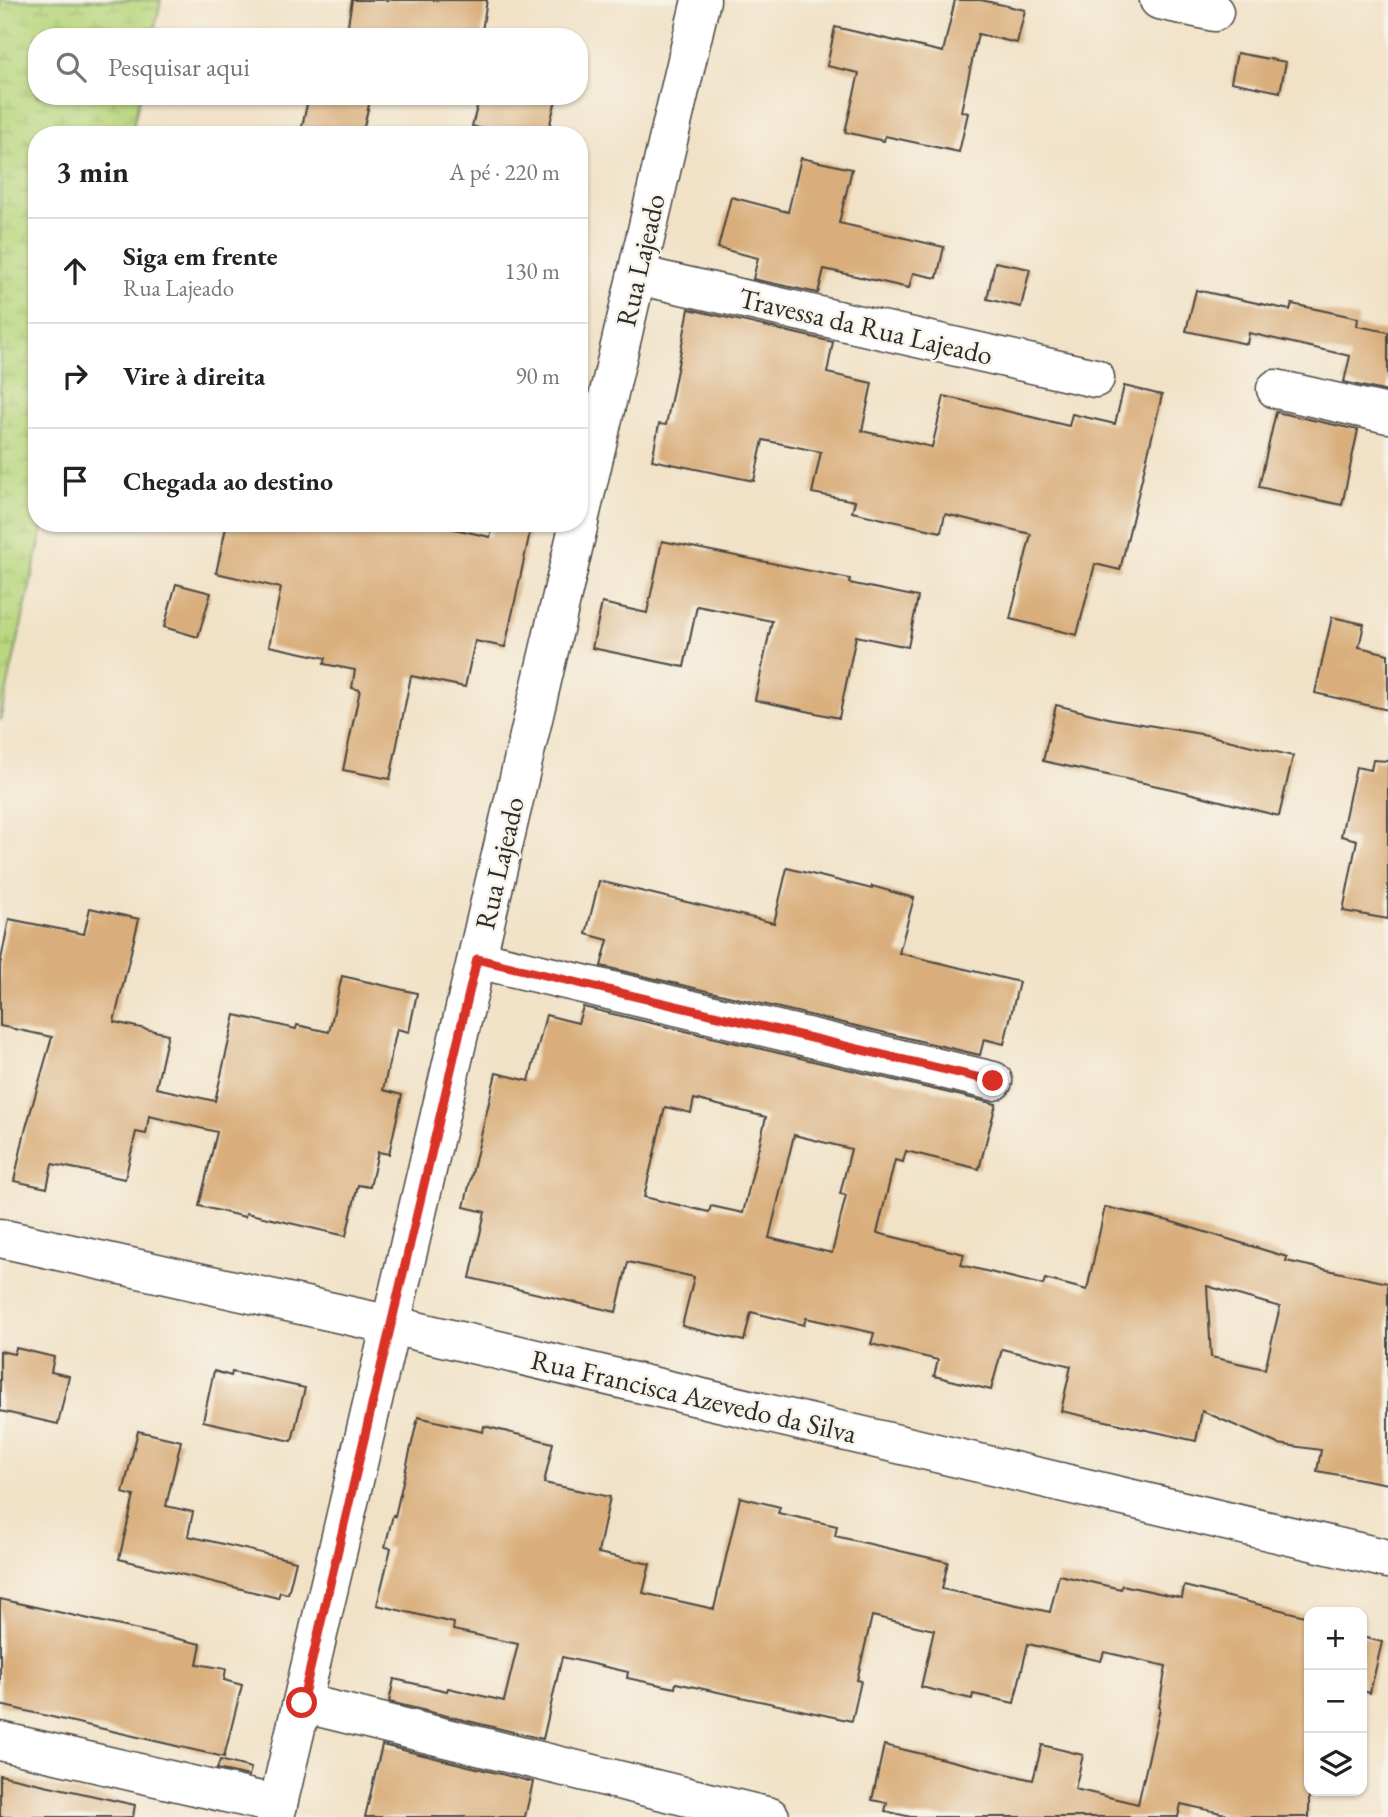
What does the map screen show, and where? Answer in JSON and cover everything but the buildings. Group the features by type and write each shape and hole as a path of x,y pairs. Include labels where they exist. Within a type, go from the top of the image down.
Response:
{"street":[{"name":"Rua Lajeado","path":"588,484 701,0"},
{"path":"1159,0 1214,12"},
{"name":"Travessa da Rua Lajeado","path":"637,275 1094,377"},
{"path":"1276,389 1388,414"},
{"name":"Rua Lajeado","path":"277,1811 577,532"},
{"path":"477,959 993,1081"},
{"name":"Rua Francisca Azevedo da Silva","path":"0,1238 391,1325 1388,1559"},
{"path":"302,1703 770,1817"},
{"path":"0,1741 277,1811"}],"green space":[{"path":"0,0 161,0 155,28 28,28 28,105 138,105 133,126 28,126 28,532 42,532 0,721"}],"route":[{"path":"302,1703 477,959 993,1081"}]}
